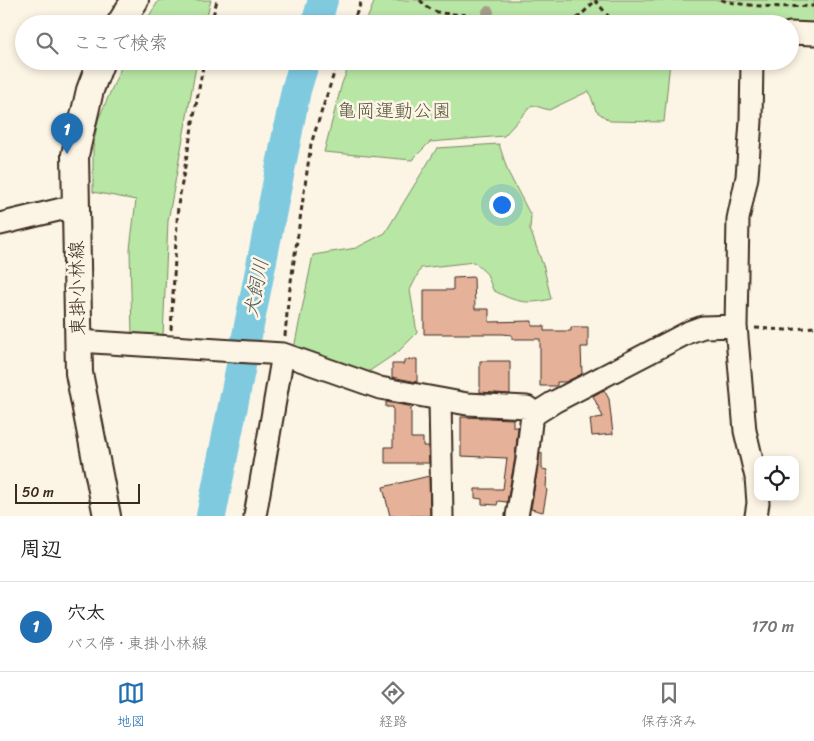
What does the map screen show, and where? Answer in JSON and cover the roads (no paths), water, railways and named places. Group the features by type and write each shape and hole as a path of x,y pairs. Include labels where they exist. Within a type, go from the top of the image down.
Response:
{"main road":[{"path":"126,15 135,0"},
{"name":"東掛小林線","path":"98,70 90,90 75,155 78,341 80,381 107,516"}],"street":[{"path":"799,33 814,34"},
{"path":"752,70 747,177 738,219 736,326 745,431 756,477 758,503 756,516"},
{"path":"0,224 62,208 76,208"},
{"path":"517,516 527,460 531,422 535,414 554,402 689,332 703,327 736,326"},
{"path":"78,341 276,353 380,388 468,404 528,407 535,414"},
{"path":"255,516 276,353"},
{"path":"440,399 442,516"}],"waterway":[{"name":"犬飼川","path":"319,15 323,0"},
{"name":"犬飼川","path":"211,516 296,90 302,70"}],"place":[{"name":"穴太","path":"67,154"}],"park label":[{"name":"亀岡運動公園","path":"394,110"}]}
